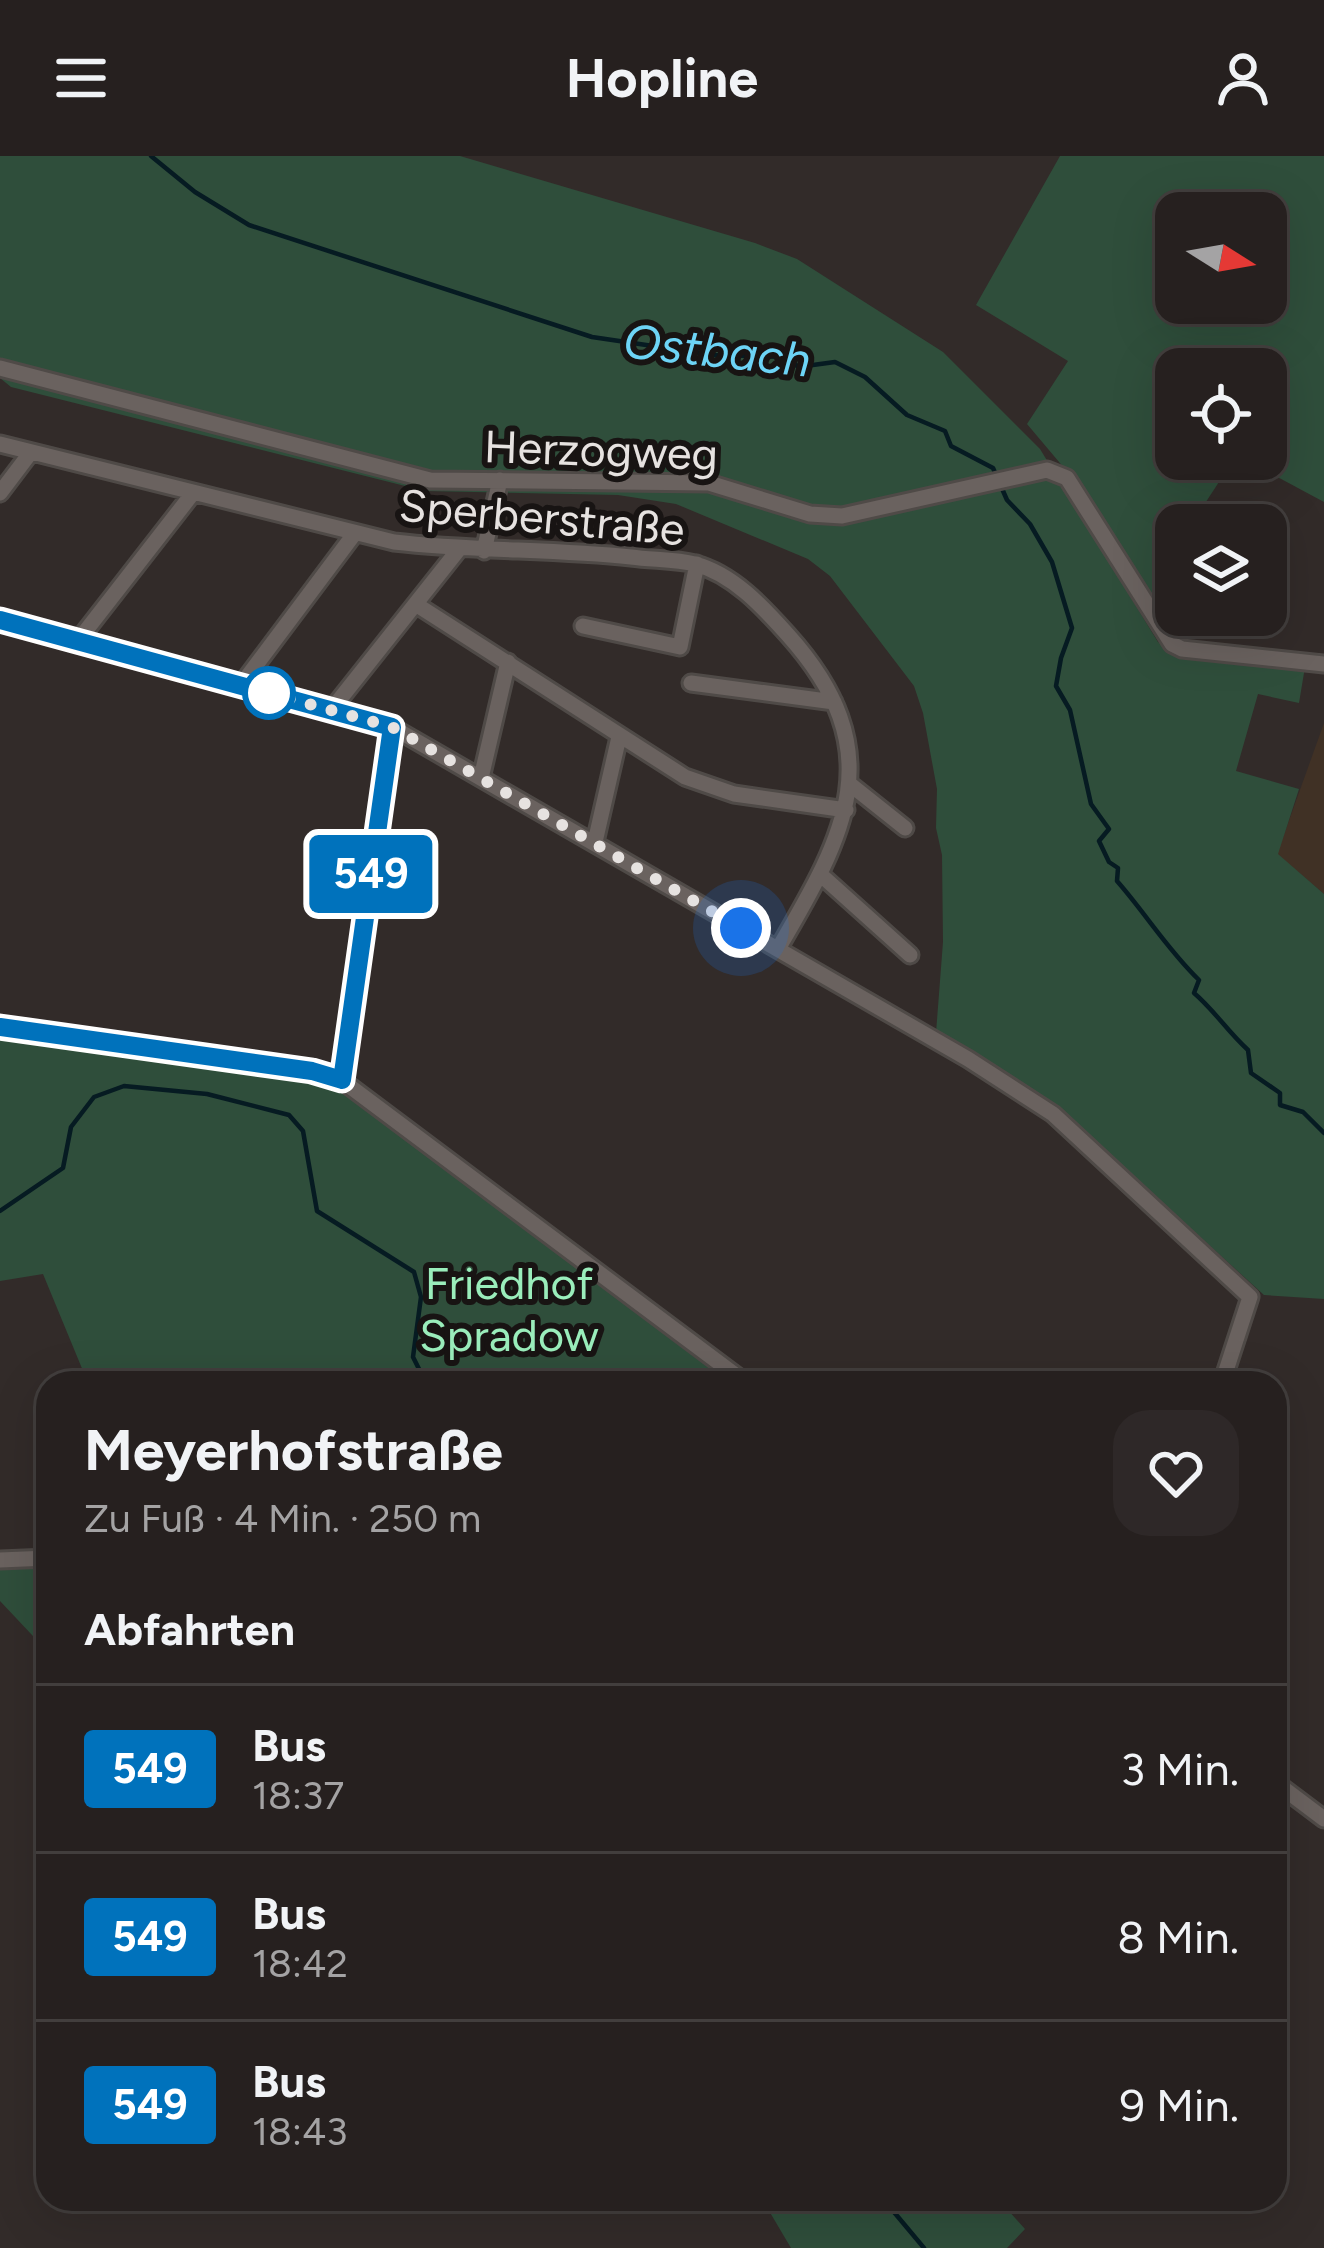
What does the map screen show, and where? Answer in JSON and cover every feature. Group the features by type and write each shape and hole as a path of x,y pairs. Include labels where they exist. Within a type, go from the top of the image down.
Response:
{"street":[{"name":"Herzogweg","path":"0,368 430,480 709,483 811,514 842,516 1038,470 1066,478 1172,644 1324,664"},
{"name":"Sperberstraße","path":"0,444 394,542 459,550 562,550 697,565 754,597 816,666 848,740 851,785 846,810 821,875 778,949"},
{"path":"0,493 31,452"},
{"path":"484,550 500,480"},
{"path":"77,642 193,493"},
{"path":"241,686 356,533"},
{"path":"332,709 459,550"},
{"path":"583,626 680,646 697,565"},
{"path":"417,604 619,737 703,785 846,810"},
{"path":"0,620 392,727 968,1059 1053,1114 1250,1297 1226,1371"},
{"path":"481,778 508,662"},
{"path":"691,683 834,702"},
{"path":"342,1080 392,727"},
{"path":"595,842 619,737"},
{"path":"851,785 905,828"},
{"path":"821,875 910,956"},
{"path":"0,1027 312,1071 342,1080 730,1371"},
{"path":"0,1560 36,1558"},
{"path":"1287,1791 1324,1819"}],"shaded area":[{"path":"1324,723 1324,894 1277,854"}],"green space":[{"path":"0,156 460,156 797,259 943,352 1040,449 1158,642 1174,653 1305,667 1299,703 1258,694 1236,771 1299,789 1278,854 1324,894 1324,1299 1264,1295 1058,1108 936,1033 943,942 942,855 936,828 937,789 923,713 914,686 830,576 808,559 676,504 618,495 425,491 11,387 0,378"},
{"path":"1060,156 1324,156 1324,502 1283,480 1287,480 1287,348 1155,348 1155,480 1220,480 1205,504 1155,504 1155,611 1070,475 1027,424 1068,361 976,305"},
{"name":"Friedhof Spradow","path":"0,1029 299,1074 335,1086 713,1371 83,1371 43,1274 0,1281"},
{"path":"0,1564 36,1564 36,1639 0,1601"},
{"path":"769,2211 1009,2211 1025,2229 1007,2248 791,2248"}],"waterway":[{"name":"Ostbach","path":"151,156 195,192 249,225 592,337 714,355 788,357 798,367 835,362 865,377 907,415 945,431 951,446 993,468 1007,500 1030,524 1052,562 1072,628 1056,686 1070,710 1091,804 1109,829 1099,841 1109,862 1118,868 1117,881 1199,980 1194,993 1248,1050 1251,1073 1280,1093 1280,1105 1303,1112 1324,1133"},
{"path":"0,1211 63,1168 71,1127 94,1097 124,1086 207,1094 289,1115 303,1131 317,1211 414,1272 421,1297 413,1357 420,1371"},
{"path":"893,2211 924,2248"}],"bus line":[{"name":"549","path":"0,620 392,727 342,1080 312,1071 0,1027"}],"route":[{"path":"269,693 392,727 741,928"}]}
